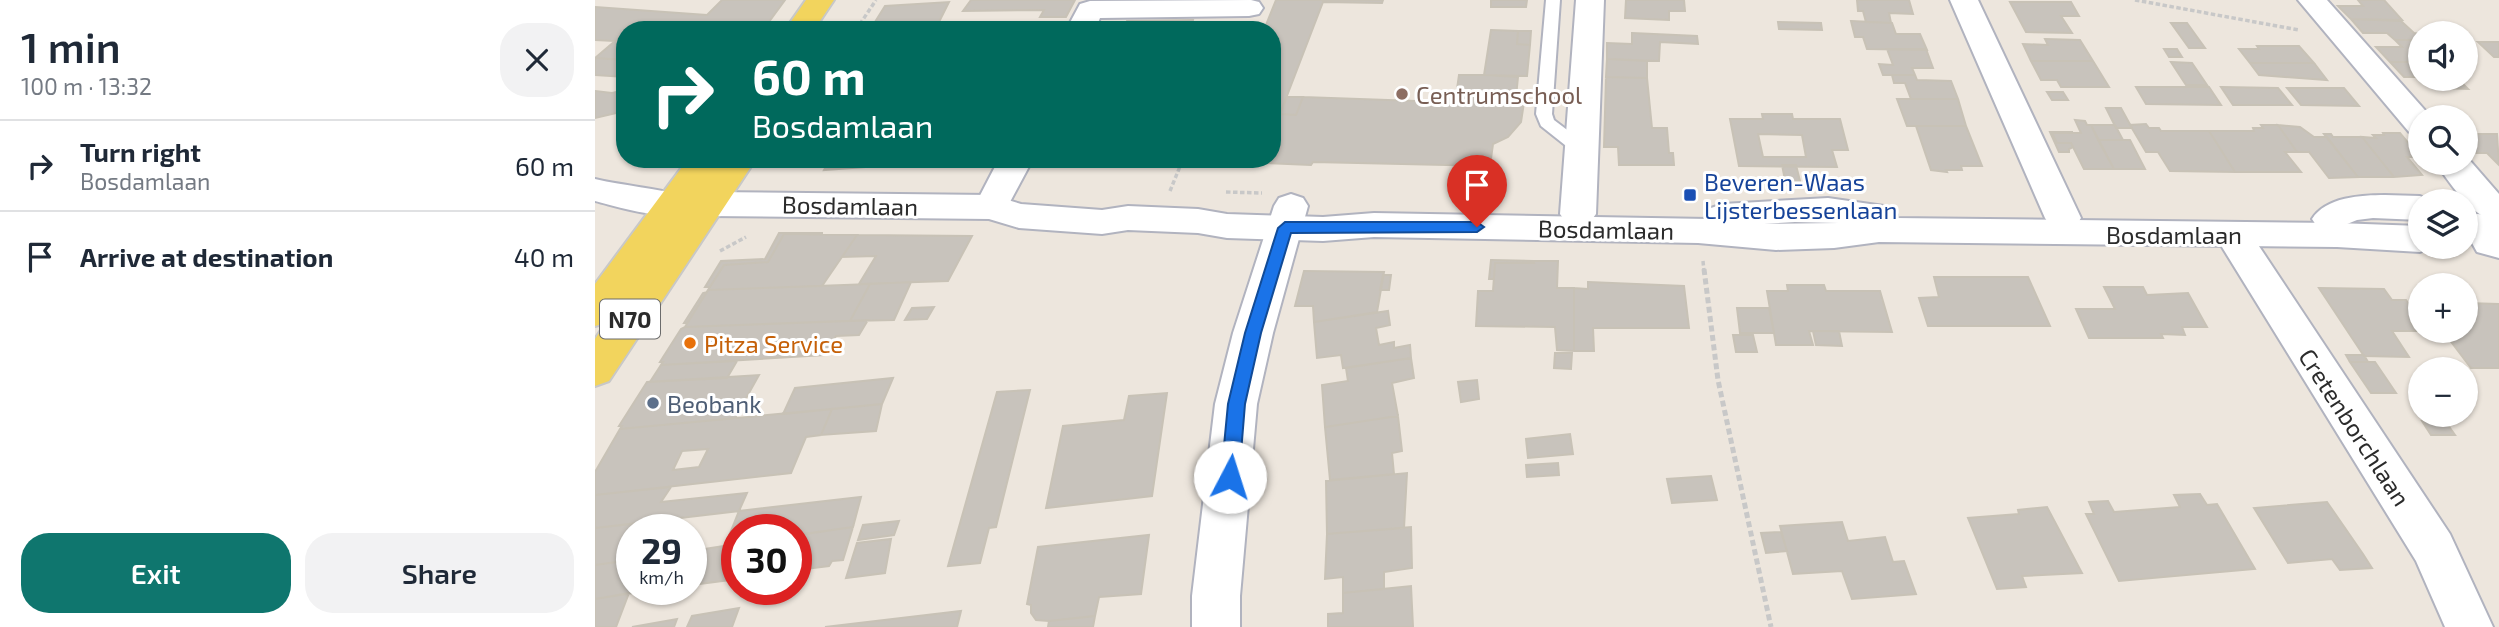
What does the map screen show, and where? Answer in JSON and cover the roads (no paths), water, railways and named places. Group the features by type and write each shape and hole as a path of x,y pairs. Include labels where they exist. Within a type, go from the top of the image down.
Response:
{"main road":[{"path":"805,21 820,0"},
{"path":"833,21 848,0"},
{"name":"N70","path":"595,370 691,204 703,168"},
{"name":"N70","path":"595,312 691,204 729,168"}],"street":[{"path":"1578,214 1590,0"},
{"path":"1964,0 2063,218"},
{"path":"2312,0 2408,111"},
{"path":"1084,21 1090,10 1249,8"},
{"path":"991,207 1011,168"},
{"path":"2459,175 2486,228"},
{"name":"Bosdamlaan","path":"595,190 632,199 691,204 991,207 1019,216 1102,222 1128,218 1288,217 1360,207 1375,211 1737,216 1879,230 2408,239"},
{"name":"Bosdamlaan","path":"2330,219 2339,213 2363,206 2408,208"},
{"name":"Bosdamlaan","path":"1288,217 1333,229 1374,225 1685,230 1799,224 1828,210 1887,217 2330,219 2408,222"},
{"path":"1216,627 1216,596 1236,404 1253,333 1288,217"},
{"name":"Cretenborchlaan","path":"2232,234 2434,549 2458,627"}],"lane":[{"path":"1553,0 1544,114 1547,122 1581,149"}],"place":[{"name":"Centrumschool","path":"1402,94"},
{"name":"Beveren-Waas Lijsterbessenlaan","path":"1690,195"},
{"name":"Pitza Service","path":"690,343"},
{"name":"Beobank","path":"653,403"}]}
